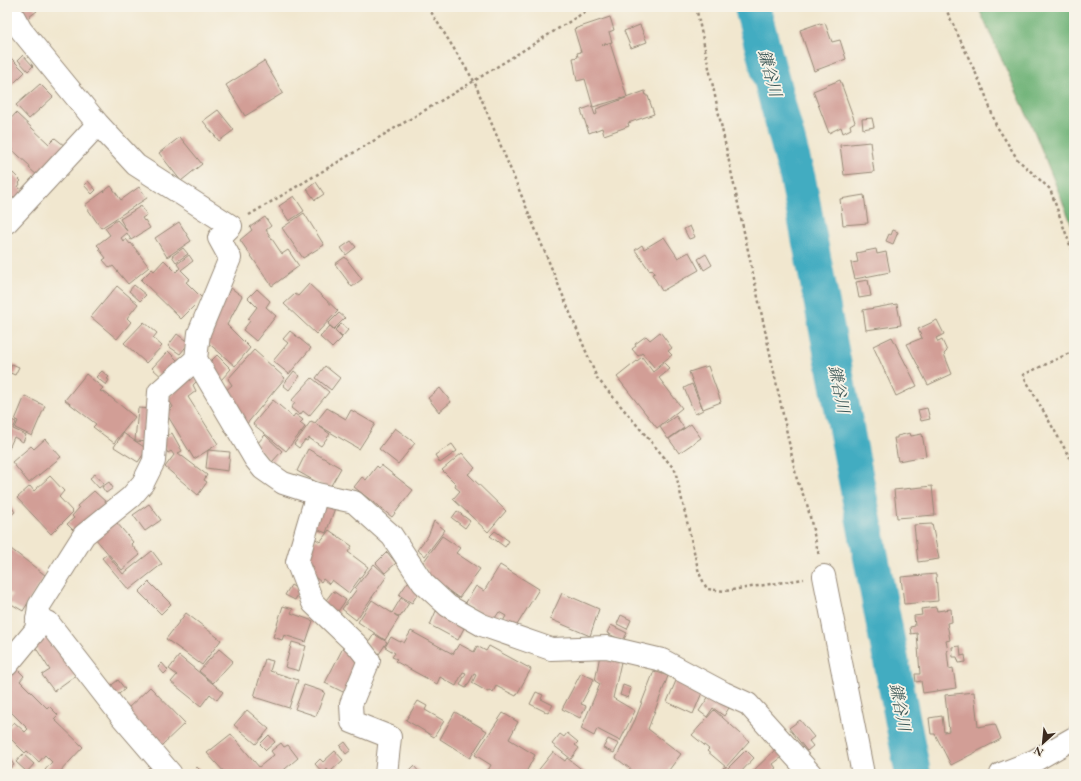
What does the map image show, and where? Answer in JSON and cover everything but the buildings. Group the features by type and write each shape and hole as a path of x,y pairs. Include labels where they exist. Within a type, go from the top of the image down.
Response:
{"street":[{"path":"8,7 21,30 98,124 136,165 231,226 219,238 230,258 199,333 196,359 254,459 263,469 283,483 317,494 354,502 392,536 423,583 448,606 482,625 551,649 607,647 662,660 748,704 811,774"},
{"path":"7,222 98,124"},
{"path":"7,665 36,630 39,606 84,535 131,497 143,483 154,461 159,392 196,359"},
{"path":"317,494 297,562 314,603 358,646 369,660 351,704 352,722 390,737 386,774"},
{"path":"824,576 863,774"},
{"path":"37,619 48,622 122,717 171,774"},
{"path":"1001,774 1034,761 1074,738"}],"path":[{"path":"428,7 474,81 597,378 675,470 698,573 707,590 725,591 824,576 807,504 797,480 696,7"},
{"path":"231,226 474,81 592,7"},
{"path":"945,7 984,91 996,125 1018,160 1050,189 1074,253"},
{"path":"1074,351 1023,375 1074,465"}],"green space":[{"path":"978,7 1074,7 1074,230 1032,126"}],"waterway":[{"name":"鎌谷川","path":"752,7 798,180 913,774"}]}
